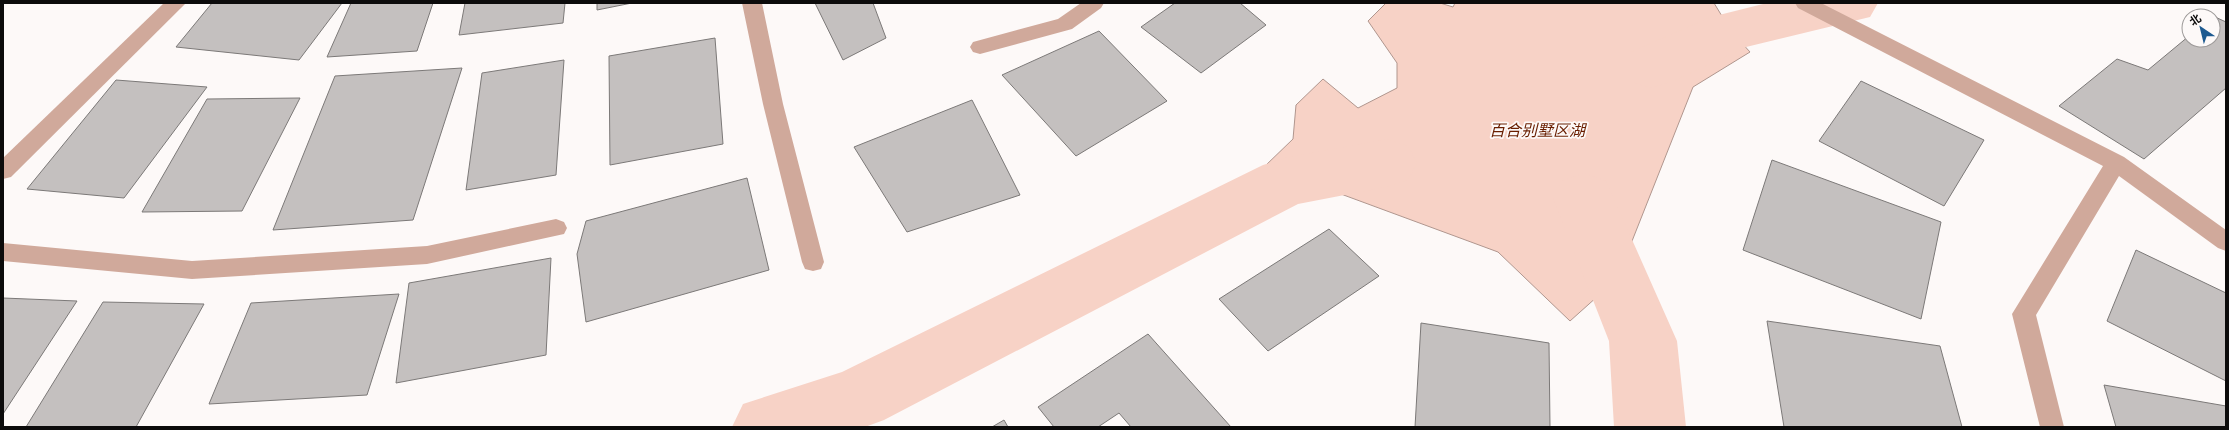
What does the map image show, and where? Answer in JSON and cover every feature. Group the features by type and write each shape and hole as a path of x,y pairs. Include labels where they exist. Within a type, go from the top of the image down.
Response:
{"street":[{"path":"3,170 176,3"},
{"path":"752,3 773,104 813,262"},
{"path":"980,47 1065,24 1094,3"},
{"path":"1805,3 2116,163 2223,235"},
{"path":"2052,427 2024,314 2116,163"},
{"path":"3,252 192,270 427,255 556,228"}],"water":[{"name":"百合别墅区湖","path":"1386,3 1440,3 1453,7 1455,3 1714,3 1731,31 1750,52 1693,87 1617,279 1570,321 1498,252 1265,166 1293,139 1296,105 1323,79 1358,108 1397,88 1397,63 1368,21"}],"building":[{"path":"212,3 342,3 299,60 176,47"},
{"path":"351,3 433,3 417,51 327,57"},
{"path":"465,3 565,3 563,23 459,35"},
{"path":"597,3 632,3 597,10"},
{"path":"815,3 873,3 886,38 843,60"},
{"path":"1175,3 1240,3 1266,25 1201,73 1141,27"},
{"path":"2221,20 2226,22 2226,88 2144,159 2059,106 2117,59 2148,70 2181,43 2181,48 2221,48"},
{"path":"1099,31 1167,101 1076,156 1002,75"},
{"path":"715,38 723,144 610,165 609,56"},
{"path":"564,60 556,175 466,190 482,73"},
{"path":"462,68 413,220 273,230 335,76"},
{"path":"116,80 207,87 124,198 27,189"},
{"path":"1861,81 1984,140 1944,206 1819,141"},
{"path":"300,98 242,211 142,212 207,99"},
{"path":"972,100 1020,195 907,232 854,147"},
{"path":"1772,160 1941,222 1921,319 1743,250"},
{"path":"747,178 769,270 586,322 577,254 586,221"},
{"path":"1329,229 1379,276 1268,351 1219,299"},
{"path":"2136,250 2226,293 2226,381 2107,321"},
{"path":"551,258 546,355 396,383 409,283"},
{"path":"399,294 367,395 209,404 251,303"},
{"path":"3,298 77,301 3,414"},
{"path":"103,302 204,304 136,427 26,427"},
{"path":"1767,321 1940,346 1962,427 1784,427"},
{"path":"1421,323 1549,343 1550,427 1415,427"},
{"path":"1148,334 1231,427 1131,427 1119,413 1098,427 1054,427 1038,407"},
{"path":"2104,385 2226,406 2226,427 2116,427"},
{"path":"1004,420 1008,427 992,427"}],"waterway":[{"path":"1651,67 1731,31 1851,3"},
{"path":"768,427 859,398 1285,182 1386,163"},
{"path":"1584,198 1643,341 1650,427"}]}
